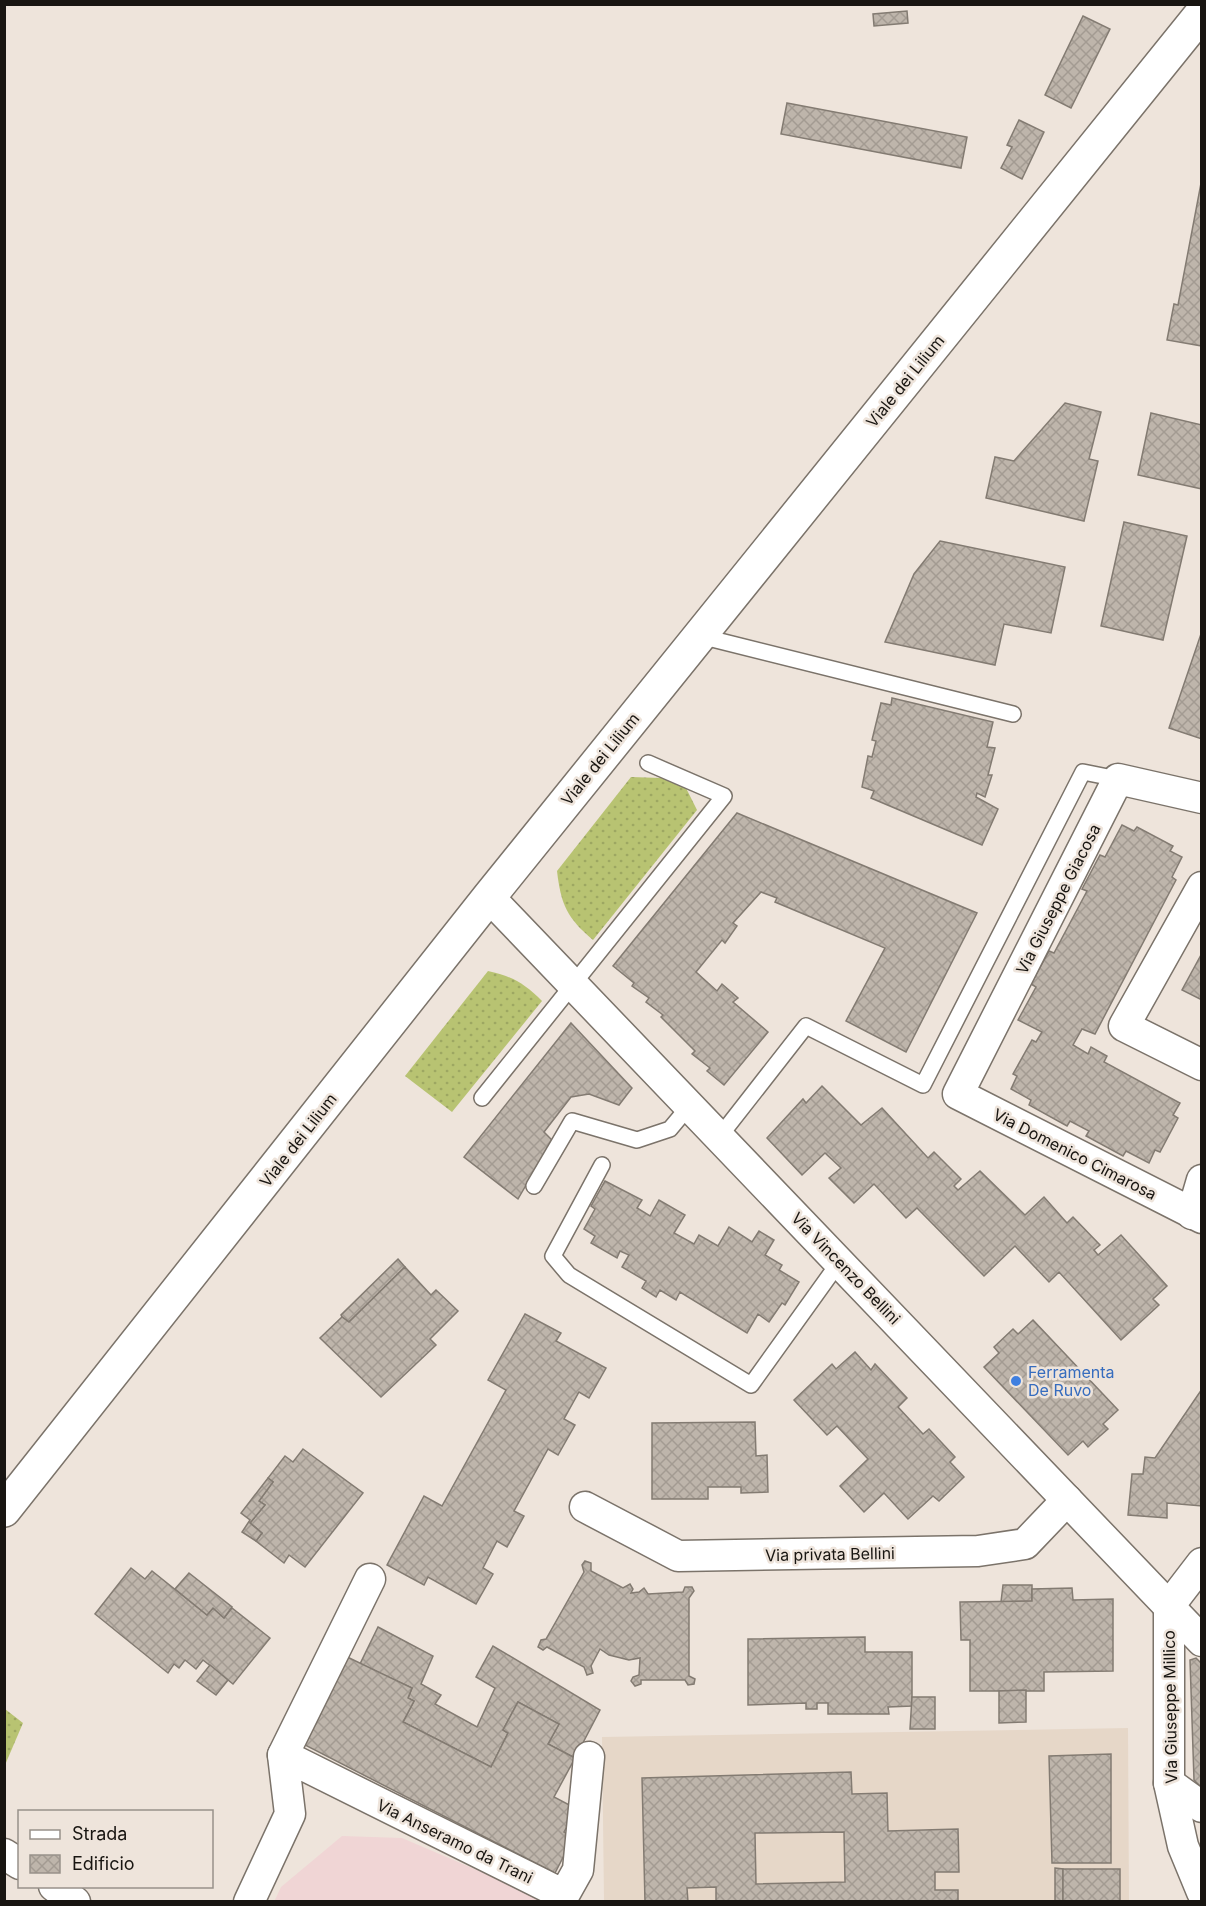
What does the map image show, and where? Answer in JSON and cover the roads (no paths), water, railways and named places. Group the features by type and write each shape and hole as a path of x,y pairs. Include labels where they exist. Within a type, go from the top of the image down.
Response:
{"main road":[{"name":"Viale dei Lilium","path":"4,1510 489,897 1202,13"}],"street":[{"path":"1118,779 1202,798"},
{"name":"Via Giuseppe Giacosa","path":"958,1094 1118,779"},
{"path":"1202,887 1124,1026 1202,1065"},
{"name":"Via Vincenzo Bellini","path":"489,897 574,982 1202,1641"},
{"name":"Via Domenico Cimarosa","path":"958,1094 1197,1216 1202,1180"},
{"name":"Via privata Bellini","path":"585,1507 678,1556 978,1551 1025,1544 1067,1500"},
{"name":"Via Giuseppe Millico","path":"1202,1563 1169,1606 1169,1783 1183,1846 1202,1892"},
{"path":"249,1902 290,1814 283,1755 370,1579"},
{"name":"Via Anseramo da Trani","path":"283,1755 564,1895 579,1870 589,1756"},
{"path":"1169,1783 1202,1807"},
{"path":"4,1854 18,1863"},
{"path":"55,1888 75,1902"}],"lane":[{"path":"700,636 1013,714"},
{"path":"482,1098 724,796 648,763"},
{"path":"720,1136 806,1026 923,1084 1083,772 1118,779"},
{"path":"534,1186 572,1121 637,1140 670,1129 690,1105"},
{"path":"602,1164 553,1256 569,1275 751,1385 840,1261"}],"place":[{"name":"Ferramenta De Ruvo","path":"1016,1381"}]}
